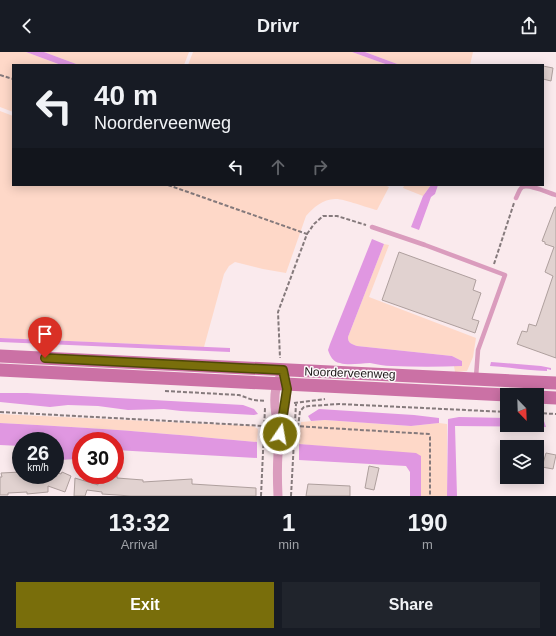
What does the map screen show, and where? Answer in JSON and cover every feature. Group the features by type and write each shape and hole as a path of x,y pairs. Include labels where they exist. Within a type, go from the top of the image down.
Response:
{"street":[{"name":"Noorderveenweg","path":"0,356 556,383"},
{"name":"Noorderveenweg","path":"0,370 500,395"},
{"path":"278,496 277,479 279,438 275,401 282,385 283,370"},
{"path":"544,397 556,398"},
{"path":"273,496 277,479"}],"lane":[{"path":"516,198 519,190 524,186 529,186 556,195"},
{"path":"372,227 505,275 478,350 476,379"}],"path":[{"path":"0,75 12,80"},
{"path":"171,186 307,234"},
{"path":"492,270 516,198"},
{"path":"283,370 280,363 278,312 307,234 314,224 323,216 337,216 372,227"},
{"path":"159,391 239,395 253,400 265,401 261,496"},
{"path":"291,496 296,403"},
{"path":"298,427 300,411 304,407 309,406 340,404 500,412"},
{"path":"0,412 264,426"},
{"path":"544,413 556,414"},
{"path":"294,426 429,434 430,496"}],"shaded area":[{"path":"0,52 26,52 58,64 12,64 12,112 0,107"},
{"path":"26,52 44,52 76,64 58,64"},
{"path":"44,52 189,52 184,64 76,64"},
{"path":"193,52 352,52 385,64 188,64"},
{"path":"352,52 365,52 397,64 385,64"},
{"path":"365,52 473,52 470,64 397,64"},
{"path":"0,111 12,116 12,186 389,187 377,210 338,199 331,199 322,202 315,207 306,216 286,273 235,262 229,266 224,274 204,347 0,338"},
{"path":"404,186 430,186 423,196 403,188"},
{"path":"430,186 438,186 435,194 431,197 419,230 411,227 423,196"},
{"path":"372,239 384,244 348,337 349,342 357,346 452,356 462,361 462,366 386,366 370,363 344,364 335,361 332,358 328,350 330,344"},
{"path":"384,244 389,245 369,297 476,338 473,357 467,371 455,372 454,366 462,366 462,361 452,356 357,346 349,342 348,337"},
{"path":"0,338 230,348 230,352 0,342"},
{"path":"491,362 541,366 551,368 551,370 547,369 547,371 490,366"},
{"path":"0,393 27,393 243,405 254,409 258,414 254,415 164,409 128,410 98,406 68,405 50,407 0,402"},
{"path":"319,409 414,415 439,418 439,423 411,426 325,420 311,421 308,416"},
{"path":"0,414 253,426 258,429 257,442 63,426 0,423"},
{"path":"459,417 500,418 500,426 455,426 457,496 447,496 448,419"},
{"path":"325,420 411,426 439,423 447,424 447,496 421,496 421,456 299,444 301,422"},
{"path":"0,423 63,426 257,442 257,458 124,451 124,432 72,432 72,459 64,460 64,432 12,432 12,446 0,445"},
{"path":"299,444 416,453 421,456 421,496 410,496 410,472 406,466 299,460"}],"building":[{"path":"544,66 553,68 551,81 544,79"},
{"path":"555,207 556,358 517,344 522,331 527,332 529,324 536,326 553,276 545,272 554,247 545,244 545,242 542,241"},
{"path":"399,252 476,280 473,290 481,293 472,319 479,321 475,333 382,300"},
{"path":"546,453 556,455 553,469 544,467"},
{"path":"369,466 379,468 374,490 365,488"},
{"path":"12,472 12,484 64,484 64,473 71,476 65,492 48,486 48,492 27,494 27,492 8,493 8,495 0,495 1,473"},
{"path":"124,479 143,480 143,482 192,479 192,484 256,488 256,496 131,496 102,494 102,492 87,490 85,496 74,496 75,484 124,484"},
{"path":"308,484 350,486 350,496 306,496"}],"route":[{"path":"45,358 283,370 287,389 280,434"}]}
